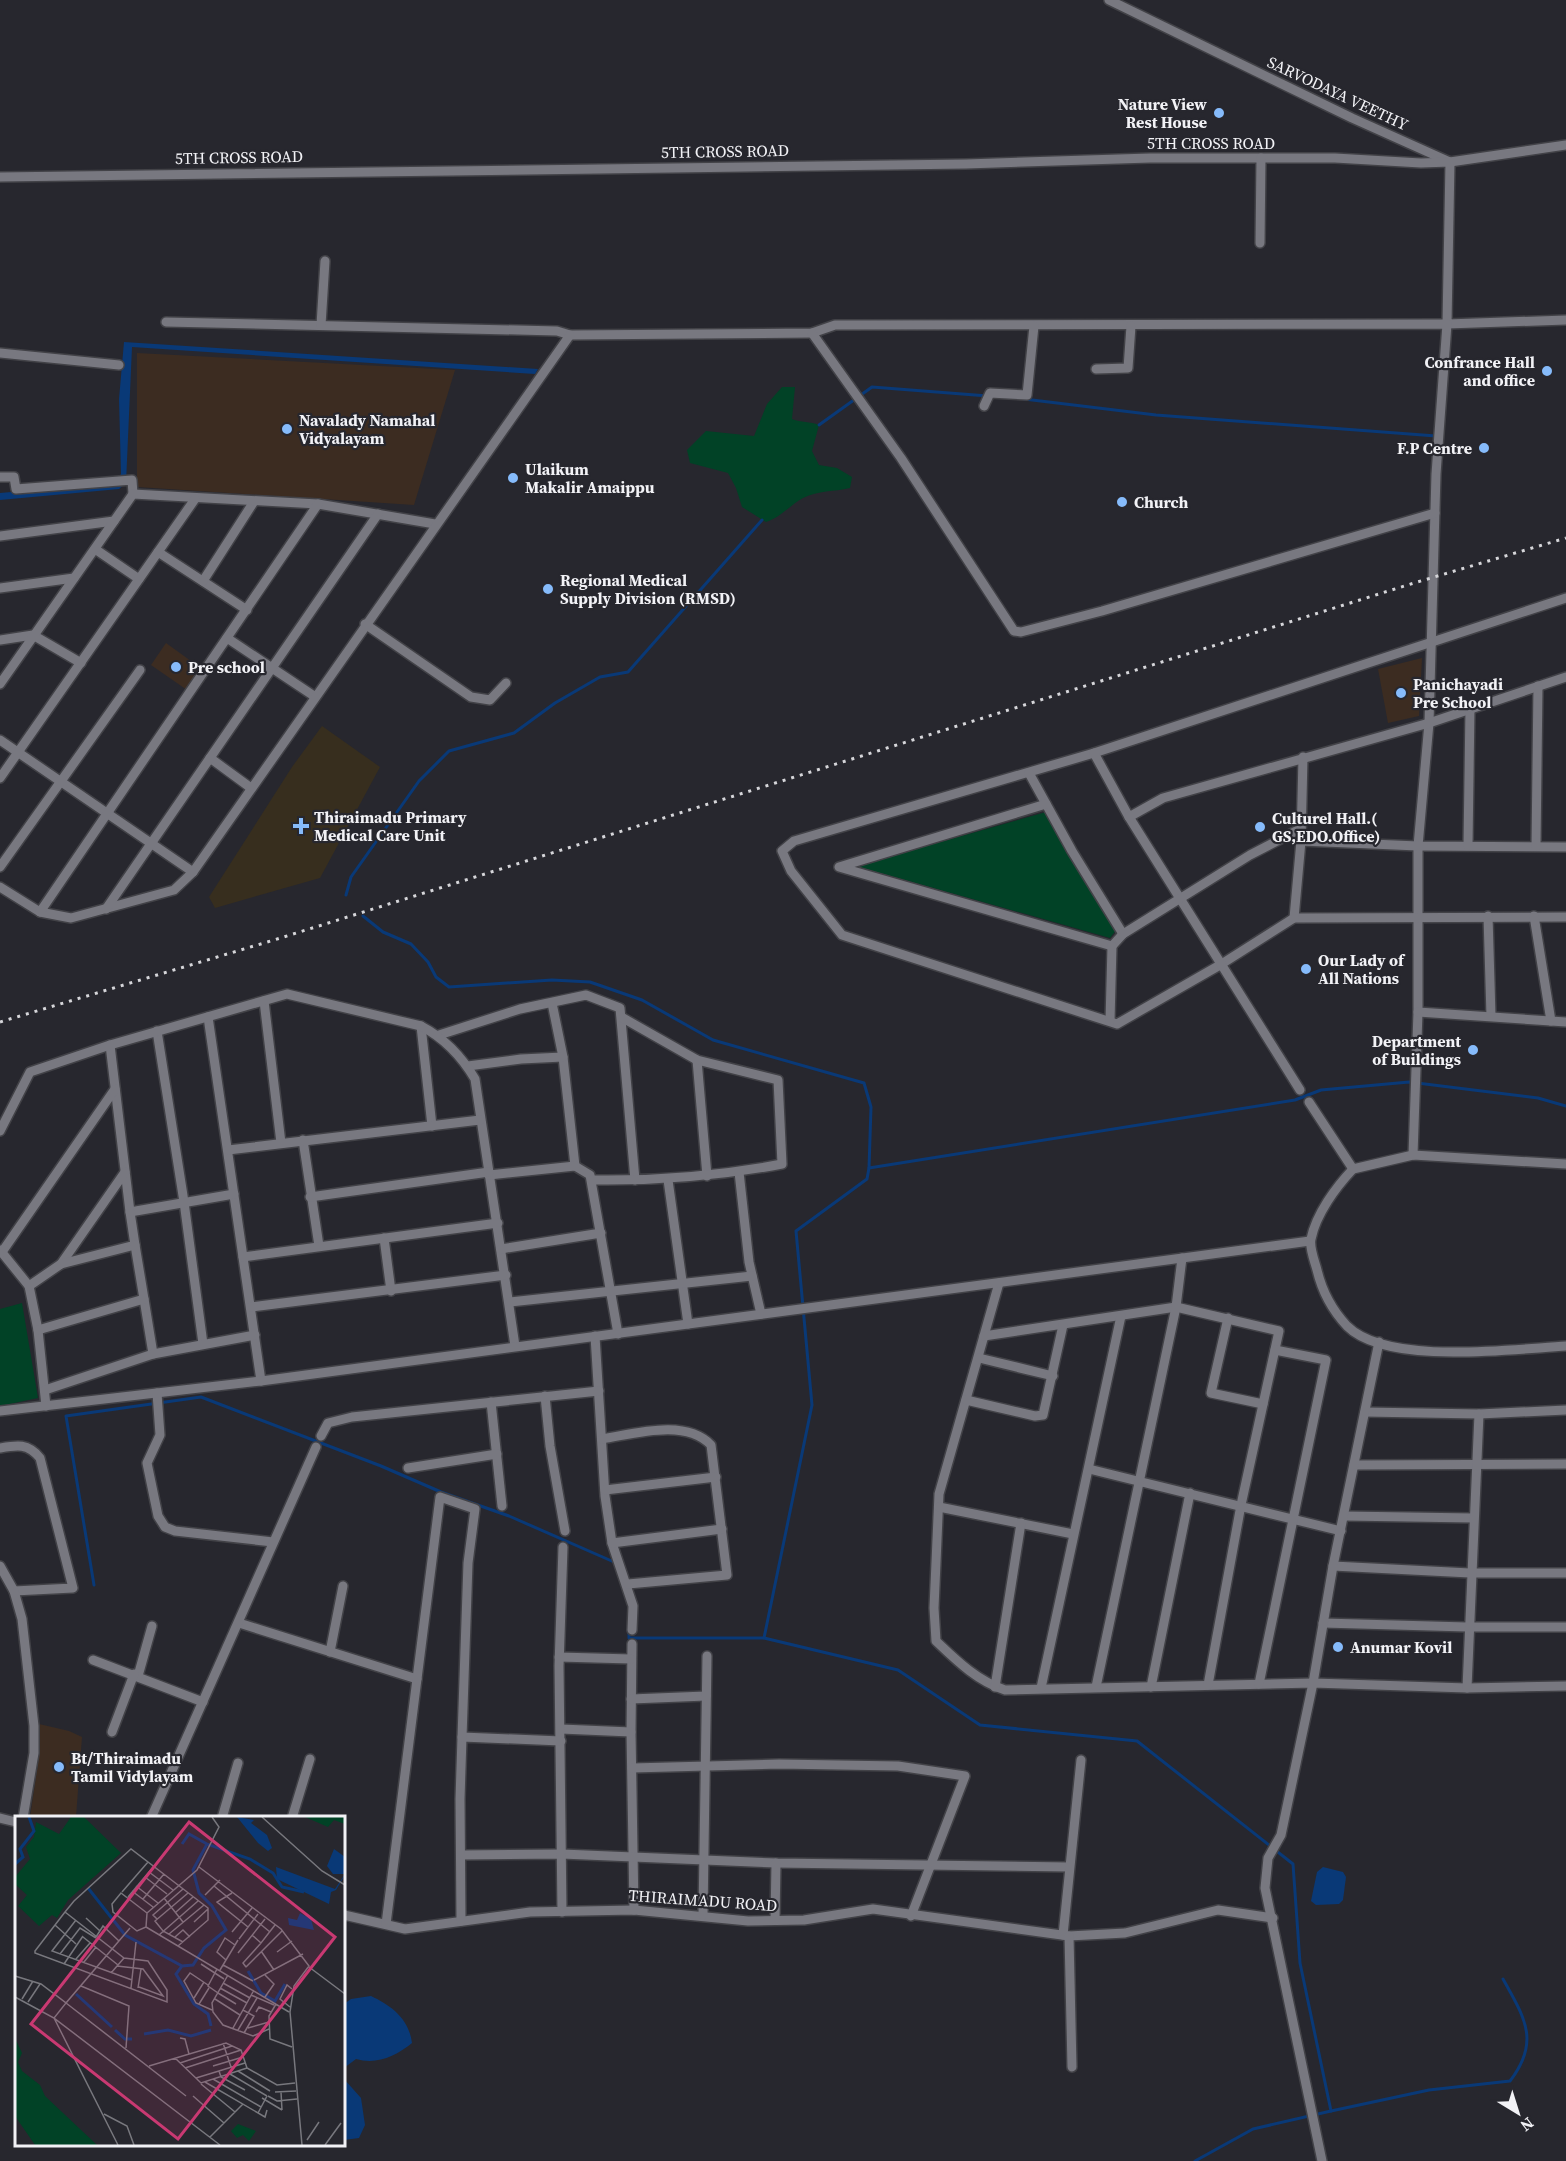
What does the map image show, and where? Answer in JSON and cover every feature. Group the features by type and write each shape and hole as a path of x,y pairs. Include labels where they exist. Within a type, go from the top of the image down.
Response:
{"street":[{"name":"SARVODAYA VEETHY","path":"1109,0 1352,118 1450,162"},
{"path":"1413,1155 1418,1012 1418,846 1429,723 1435,513 1447,324 1450,162 1566,145"},
{"path":"1260,243 1261,158"},
{"name":"5TH CROSS ROAD","path":"0,177 1261,158 1450,162"},
{"path":"321,325 325,261"},
{"path":"166,322 557,331 570,335 812,333 835,325 1447,324 1566,320"},
{"path":"984,406 990,393 1027,395 1034,326"},
{"path":"1096,369 1128,368 1131,326"},
{"path":"812,333 901,458 1014,631 1022,632 1102,611 1435,513"},
{"path":"0,887 40,912 71,918 174,890 193,873 435,524 570,335"},
{"path":"0,353 119,365"},
{"path":"0,477 14,477 16,489 132,480 133,494 0,684"},
{"path":"133,494 318,504 435,524"},
{"path":"0,778 195,499"},
{"path":"202,581 253,502"},
{"path":"40,912 105,813 318,504"},
{"path":"106,909 378,514"},
{"path":"0,536 114,521"},
{"path":"95,549 139,579"},
{"path":"158,552 247,610"},
{"path":"0,588 74,578"},
{"path":"1566,598 1094,753 794,841 782,851 791,871 843,935 1117,1024 1220,965 1294,918 1566,917"},
{"path":"365,624 471,697 490,700 506,683"},
{"path":"0,640 33,636 81,663"},
{"path":"227,638 315,696"},
{"path":"0,867 62,784 140,670"},
{"path":"1129,817 1163,798 1429,723 1566,677"},
{"path":"1536,846 1538,686"},
{"path":"1468,845 1470,708"},
{"path":"0,740 193,873"},
{"path":"1094,753 1129,817 1300,1090"},
{"path":"1294,918 1301,841 1304,757"},
{"path":"210,758 251,788"},
{"path":"1029,773 1123,933"},
{"path":"1046,804 839,867 1113,946"},
{"path":"1110,1021 1113,946 1123,933 1250,855 1300,829"},
{"path":"1301,841 1418,846 1566,847"},
{"path":"1488,916 1491,1016"},
{"path":"1534,916 1551,1022"},
{"path":"0,1131 30,1072 110,1045 287,994 421,1026 439,1035 468,1066 475,1079 515,1346"},
{"path":"439,1035 520,1009 586,995 620,1008 623,1018 636,1180"},
{"path":"264,1001 281,1143"},
{"path":"552,1003 563,1057 575,1166"},
{"path":"1418,1012 1566,1022"},
{"path":"208,1017 261,1381"},
{"path":"592,1180 668,1180 739,1172 782,1164 778,1080 697,1060 623,1018"},
{"path":"421,1026 432,1126"},
{"path":"157,1031 184,1202 203,1344"},
{"path":"110,1045 130,1212 153,1354"},
{"path":"468,1066 521,1059 563,1057"},
{"path":"697,1060 707,1176"},
{"path":"46,1406 38,1330 29,1286 1,1251 115,1089"},
{"path":"1308,1102 1353,1169"},
{"path":"228,1150 480,1120"},
{"path":"303,1140 319,1246"},
{"path":"1566,1164 1413,1155 1353,1169 1323,1210 1310,1241 1322,1290 1348,1326 1379,1342 1416,1350 1452,1352 1566,1346"},
{"path":"310,1197 489,1173 575,1166 590,1175 592,1180 618,1334"},
{"path":"61,1264 125,1172"},
{"path":"739,1172 753,1276 761,1314"},
{"path":"668,1180 688,1324"},
{"path":"130,1212 234,1194"},
{"path":"243,1257 498,1223"},
{"path":"501,1249 601,1233"},
{"path":"384,1238 391,1291"},
{"path":"0,1411 46,1406 156,1401 261,1381 1310,1241"},
{"path":"29,1286 61,1264 135,1245"},
{"path":"1096,1687 1176,1307 1182,1258"},
{"path":"251,1307 506,1275"},
{"path":"510,1302 753,1276"},
{"path":"999,1283 939,1494 936,1641 962,1666 995,1687 1005,1690 1259,1683 1467,1688 1566,1686"},
{"path":"38,1330 144,1299"},
{"path":"984,1336 1063,1325 1091,1318 1121,1317 1176,1307 1279,1330 1241,1505 1208,1685"},
{"path":"1041,1688 1121,1317"},
{"path":"1228,1318 1211,1393 1263,1404"},
{"path":"966,1400 1035,1416 1043,1414 1063,1325"},
{"path":"45,1390 153,1354 255,1335"},
{"path":"595,1336 605,1490 612,1543 628,1584 633,1606 632,1630"},
{"path":"1322,2161 1265,1888 1268,1858 1281,1835 1313,1683 1333,1566 1379,1342"},
{"path":"1259,1683 1291,1518 1326,1360 1275,1350"},
{"path":"979,1358 1053,1376"},
{"path":"321,1436 328,1423 352,1417 599,1390"},
{"path":"545,1396 550,1446 565,1531"},
{"path":"156,1401 160,1435 147,1463 158,1516 165,1527 175,1531 273,1542"},
{"path":"491,1402 502,1506"},
{"path":"1365,1412 1479,1414 1566,1410"},
{"path":"1467,1688 1467,1627 1479,1414"},
{"path":"602,1439 658,1431 679,1431 703,1437 711,1445 728,1575 628,1584"},
{"path":"0,1448 22,1444 34,1450 40,1458 73,1588 14,1591"},
{"path":"152,1816 316,1447"},
{"path":"408,1468 497,1454"},
{"path":"1354,1465 1566,1464"},
{"path":"1089,1469 1341,1531"},
{"path":"605,1490 716,1477"},
{"path":"1151,1687 1190,1493"},
{"path":"386,1924 440,1497 475,1509 464,1632 462,1921"},
{"path":"939,1507 1073,1534"},
{"path":"1344,1516 1473,1518"},
{"path":"995,1687 1021,1523"},
{"path":"612,1543 722,1529"},
{"path":"562,1912 559,1657 564,1547"},
{"path":"0,1566 14,1591 22,1619 34,1726 34,1753 23,1816"},
{"path":"1333,1566 1470,1573 1566,1573"},
{"path":"330,1652 343,1586"},
{"path":"239,1623 417,1679"},
{"path":"1323,1623 1566,1627"},
{"path":"112,1732 136,1675 152,1626"},
{"path":"632,1644 634,1910"},
{"path":"703,1915 707,1656"},
{"path":"559,1657 631,1659"},
{"path":"93,1660 203,1702"},
{"path":"631,1699 706,1696"},
{"path":"561,1729 631,1732"},
{"path":"462,1737 561,1741"},
{"path":"293,1816 310,1759"},
{"path":"1072,2067 1066,1935 1069,1867 1081,1760"},
{"path":"223,1816 238,1763"},
{"path":"632,1768 898,1766 965,1776 911,1916"},
{"path":"0,1818 15,1822"},
{"path":"461,1855 562,1854 776,1863 1069,1867"},
{"path":"775,1920 776,1863"},
{"name":"THIRAIMADU ROAD","path":"345,1915 405,1929 530,1912 634,1910 703,1915 748,1922 804,1920 873,1909 911,1916 1066,1935 1125,1933 1218,1910 1273,1918"}],"shaded area":[{"name":"Navalady Namahal Vidyalayam","path":"137,353 455,370 414,505 137,487"},
{"name":"Pre school","path":"166,643 202,669 187,690 151,665"},
{"name":"Panichayadi Pre School","path":"1422,658 1419,716 1388,723 1378,669"},
{"name":"Thiraimadu Primary Medical Care Unit","path":"322,726 380,767 320,878 215,908 209,897 292,767"},
{"name":"Bt/Thiraimadu Tamil Vidylayam","path":"39,1724 69,1731 82,1737 76,1816 30,1816 39,1757"}],"green space":[{"path":"782,387 795,387 792,419 819,425 812,451 819,465 837,468 852,477 850,488 809,495 766,522 742,507 728,473 690,463 687,450 706,431 754,436 767,404"},
{"path":"1046,812 1117,929 1110,938 856,866"},
{"path":"22,1303 38,1398 0,1406 0,1309"}],"water":[{"path":"124,342 538,369 535,374 132,347 126,483 119,489 0,500 0,493 115,483 121,474 119,399"},
{"path":"1323,1867 1343,1872 1346,1877 1343,1900 1339,1904 1316,1905 1311,1901 1317,1872"},
{"path":"371,1996 386,2004 403,2020 412,2043 386,2058 371,2061 356,2059 345,2067 345,2003 351,1999"},
{"path":"345,2080 361,2098 365,2125 359,2138 345,2140"}],"waterway":[{"path":"819,425 872,387 988,396"},
{"path":"1024,399 1156,415 1436,436"},
{"path":"346,895 351,877 419,781 449,751 514,733 555,703 600,677 628,672 762,520"},
{"path":"363,916 383,932 411,944 428,962 436,977 449,987 552,980 590,982 642,1000 713,1040 864,1083 871,1107 869,1168 1295,1100 1321,1090 1409,1082 1538,1098 1566,1106"},
{"path":"869,1168 867,1179 796,1231 812,1405 764,1638 898,1670 980,1725 1137,1741 1293,1864 1300,1963 1331,2111 1253,2129 1195,2161"},
{"path":"94,1585 66,1416 201,1397 381,1466 441,1492 509,1516 614,1562"},
{"path":"629,1632 629,1638 763,1638"},
{"path":"1331,2111 1429,2090 1510,2081 1525,2054 1527,2041 1523,2017 1503,1979"}],"railway":[{"path":"0,1022 274,940 1414,583 1566,538"}],"place":[{"name":"Nature View Rest House","path":"1219,113"},
{"name":"Confrance Hall and office","path":"1547,371"},
{"name":"Navalady Namahal Vidyalayam","path":"287,429"},
{"name":"F.P Centre","path":"1484,448"},
{"name":"Ulaikum Makalir Amaippu","path":"513,478"},
{"name":"Church","path":"1122,502"},
{"name":"Regional Medical Supply Division (RMSD)","path":"548,589"},
{"name":"Pre school","path":"176,667"},
{"name":"Panichayadi Pre School","path":"1401,693"},
{"name":"Thiraimadu Primary Medical Care Unit","path":"301,826"},
{"name":"Culturel Hall.( GS,EDO.Office)","path":"1260,827"},
{"name":"Our Lady of All Nations","path":"1306,969"},
{"name":"Department of Buildings","path":"1473,1050"},
{"name":"Anumar Kovil","path":"1338,1647"},
{"name":"Bt/Thiraimadu Tamil Vidylayam","path":"59,1767"}]}
